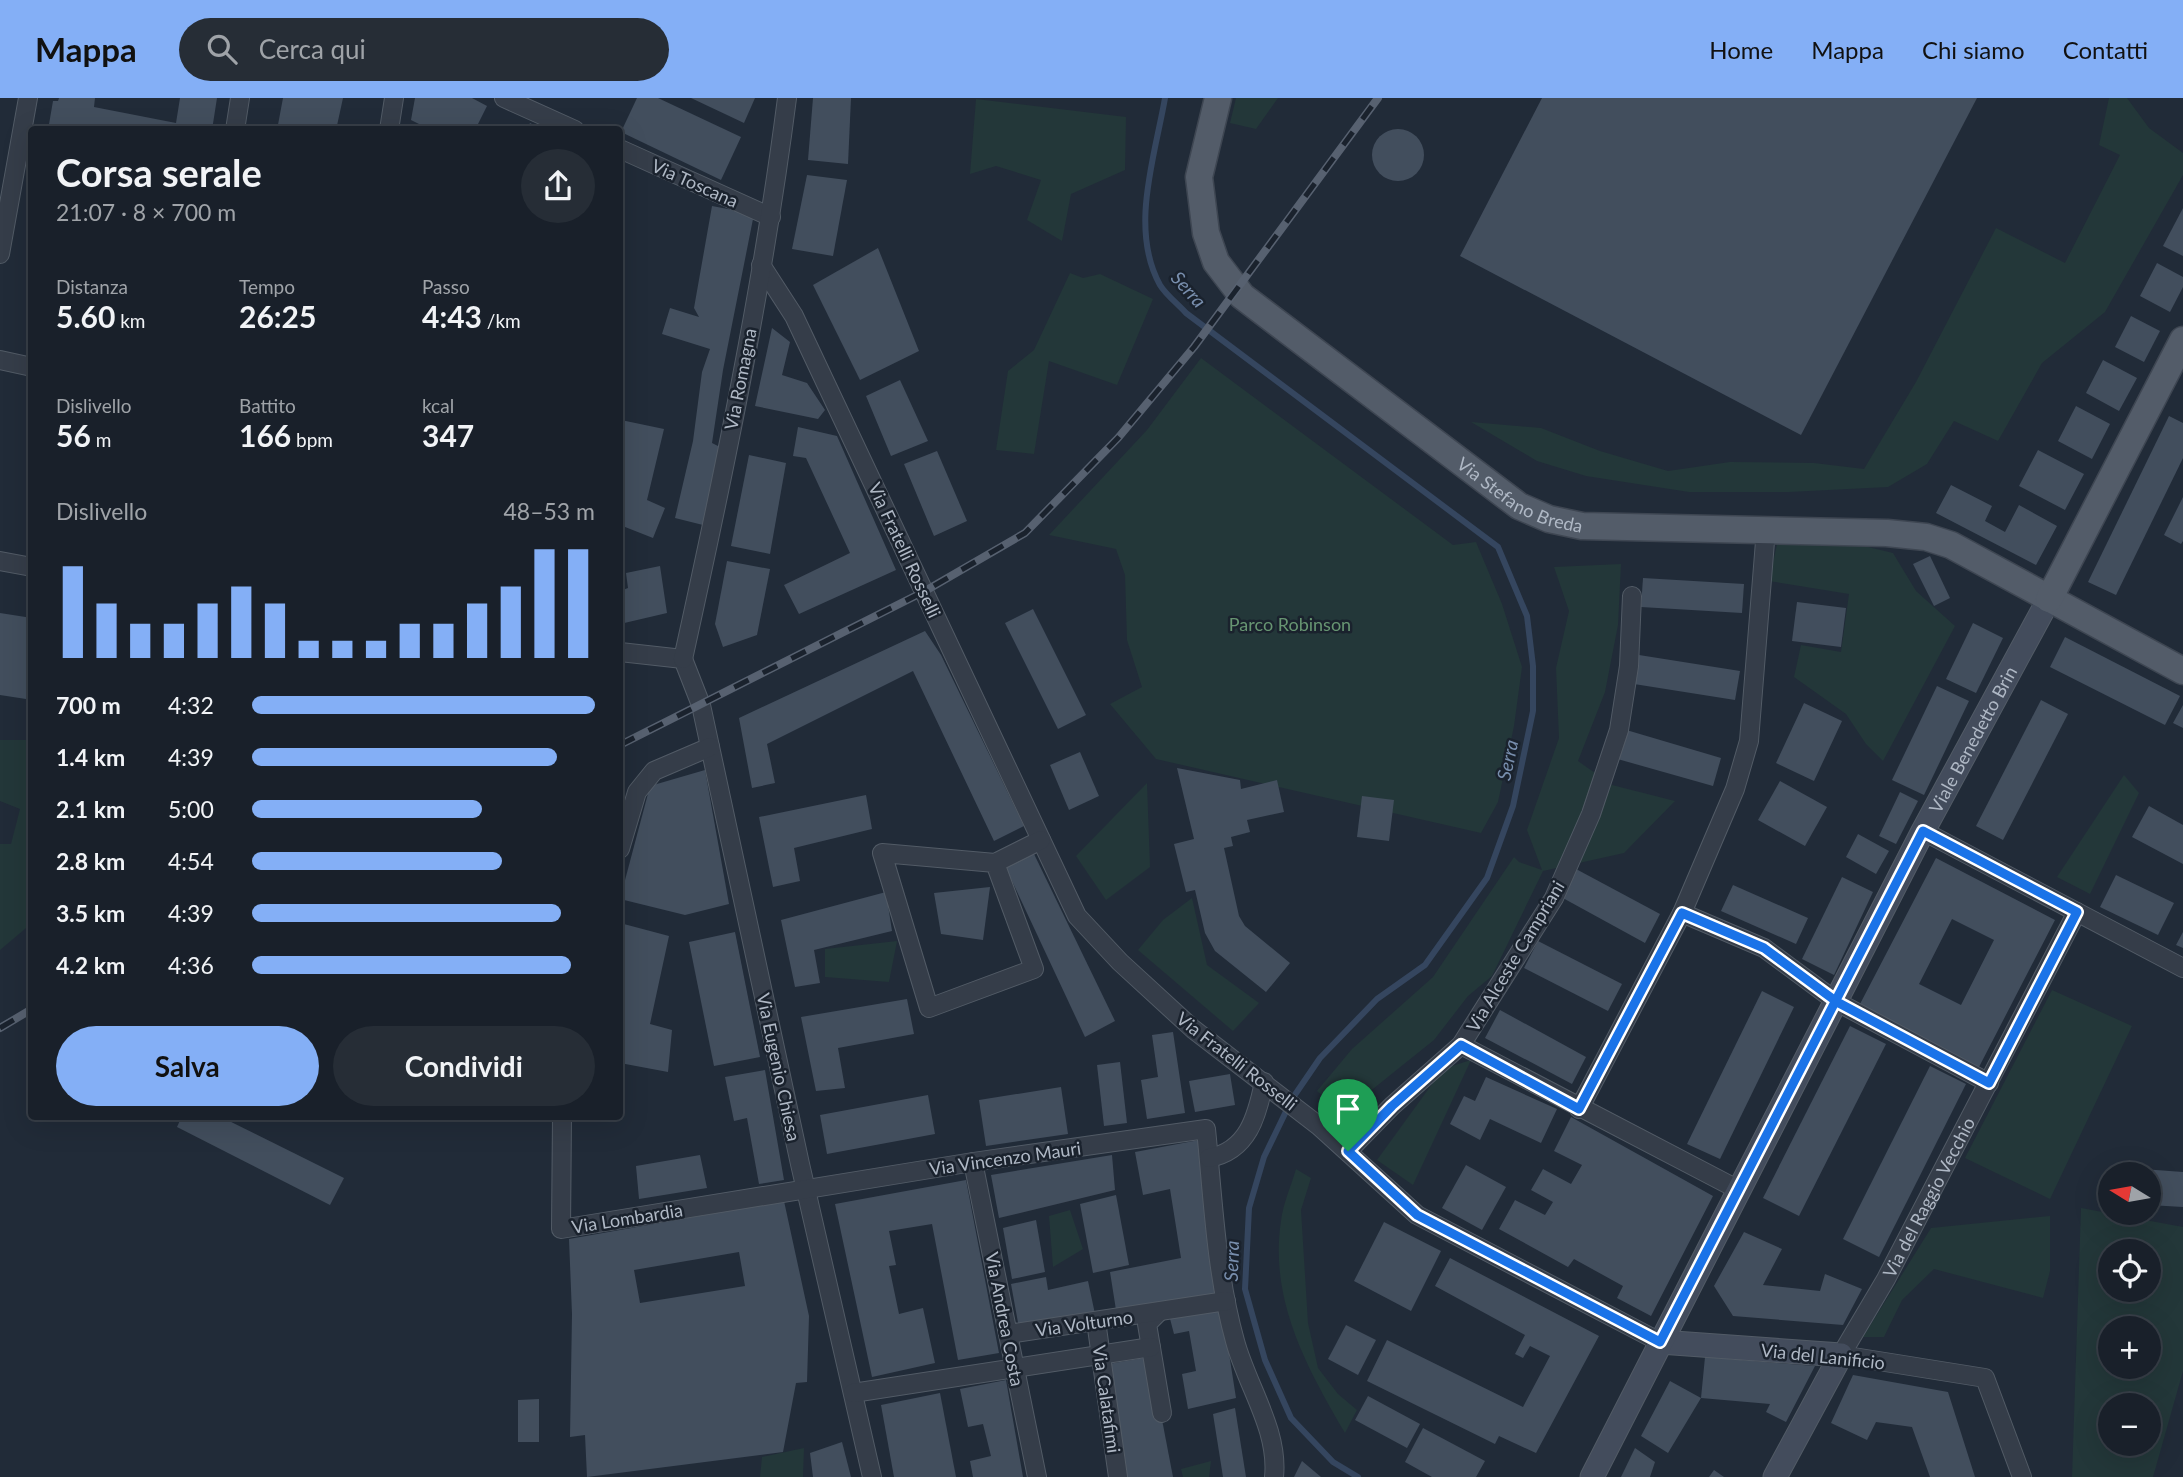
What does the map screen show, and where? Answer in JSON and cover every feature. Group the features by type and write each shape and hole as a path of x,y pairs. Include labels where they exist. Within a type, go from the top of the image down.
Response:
{"main road":[{"name":"Via Stefano Breda","path":"1218,98 1199,177 1206,233 1216,262 1242,296 1519,506 1549,519 1582,526 1766,529 1926,537 1951,545 2183,671"},
{"name":"Viale Benedetto Brin","path":"2049,599 2183,340"}],"street":[{"path":"0,254 28,98"},
{"path":"236,126 240,98"},
{"path":"390,126 394,98"},
{"path":"504,98 566,126"},
{"name":"Via Romagna","path":"683,659 709,543 771,217 787,98"},
{"name":"Via Toscana","path":"623,150 771,217"},
{"name":"Via Fratelli Rosselli","path":"761,265 794,316 1077,916 1119,962 1193,1029 1319,1126 1417,1215 1660,1342"},
{"path":"0,360 28,366"},
{"path":"1579,1109 1682,913 1720,830 1749,741 1766,529"},
{"path":"0,561 28,565"},
{"name":"Via Alceste Campriani","path":"1348,1151 1392,1106 1461,1045 1554,898 1591,814 1619,730 1629,666 1632,596"},
{"name":"Viale Benedetto Brin","path":"1592,1477 1737,1189 1837,1002 1923,831 2049,599"},
{"path":"623,652 683,659"},
{"name":"Via Eugenio Chiesa","path":"683,659 701,705 805,1189 872,1477"},
{"path":"623,839 637,792 654,771 710,747"},
{"path":"1923,831 2183,968"},
{"path":"995,863 1034,969 929,1008 882,853 995,863 1041,839"},
{"name":"Via del Raggio Vecchio","path":"1775,1477 1886,1279 2077,912"},
{"path":"1682,913 1764,948 1837,1002 1989,1083"},
{"path":"1461,1045 1579,1109 1737,1189"},
{"path":"1271,1087 1256,1120 1227,1155 1209,1158 1226,1301 1234,1340 1252,1393 1271,1432 1274,1477"},
{"name":"Via Lombardia","path":"562,1120 561,1229 805,1189"},
{"name":"Via Vincenzo Mauri","path":"805,1189 1206,1129 1209,1158"},
{"name":"Via Andrea Costa","path":"974,1162 1037,1477"},
{"name":"Via Volturno","path":"1009,1334 1226,1301"},
{"name":"Via Volturno","path":"1159,1312 1147,1324 1162,1413"},
{"name":"Via Calatafimi","path":"1096,1321 1118,1477"},
{"name":"Via del Lanificio","path":"1660,1342 1841,1355 1985,1378 2022,1477"},
{"path":"853,1393 1151,1347"}],"green space":[{"path":"1236,98 1278,98 1256,129 1230,123"},
{"path":"2109,98 2127,98 2149,128 2183,153 2183,175 2105,312 2042,363 1998,441 1954,421 1927,464 1888,487 1789,492 1689,492 1586,476 1537,461 1471,422 1541,428 1600,451 1668,471 1730,462 1814,463 1864,469 1916,382 1996,228 2065,263 2120,155 2099,145"},
{"path":"976,99 1126,117 1125,170 1071,194 1062,241 1027,220 1041,180 996,166 970,174"},
{"path":"1070,273 1083,278 1100,274 1153,299 1117,385 1049,361 1034,454 996,450 1008,371 1034,350"},
{"name":"Parco Robinson","path":"1201,358 1453,545 1476,542 1502,604 1522,667 1514,726 1498,802 1481,833 1156,759 1110,704 1142,687 1127,640 1125,575 1116,549 1049,535 1147,430"},
{"path":"1781,526 1893,553 1916,591 1955,626 1883,761 1866,744 1846,714 1794,677 1801,645 1841,652 1849,594 1769,581"},
{"path":"1621,564 1618,625 1605,692 1578,761 1612,785 1675,801 1624,853 1543,871 1492,976 1468,996 1434,1040 1343,1113 1317,1091 1352,1049 1433,977 1514,857 1519,862 1542,870 1527,830 1559,738 1556,668 1569,611 1554,567"},
{"path":"0,740 28,740 28,926 0,950 0,844 11,844 20,809 0,801"},
{"path":"2124,775 2139,793 2090,894 2057,877"},
{"path":"1147,783 1150,867 1106,900 1076,856"},
{"path":"1192,898 1207,965 1259,1003 1233,1031 1138,950 1163,920"},
{"path":"897,941 889,982 825,977 825,949"},
{"path":"2052,990 2132,1026 2050,1199 1965,1158"},
{"path":"1471,1060 1413,1185 1377,1160 1443,1069"},
{"path":"1296,1169 1311,1178 1301,1210 1308,1323 1318,1368 1338,1394 1357,1410 1345,1433 1317,1384 1294,1332 1286,1306 1279,1250 1281,1221"},
{"path":"2081,1208 2098,1211 2098,1225 2161,1223 2183,1227 2183,1371 2161,1449 2161,1393 2098,1393 2098,1456 2159,1456 2153,1477 2072,1477"},
{"path":"1070,1210 1083,1249 1053,1267 1049,1216"},
{"path":"2050,1216 2050,1271 2043,1298 1934,1269 1902,1300 1884,1337 1863,1337 1931,1228"},
{"path":"804,1448 803,1477 760,1477 762,1457"},
{"path":"1211,1461 1209,1477 1183,1477 1181,1469"}],"building":[{"path":"59,98 95,98 94,107 176,123 180,98 217,98 213,126 49,126 53,101 58,101"},
{"path":"283,98 343,98 337,126 278,126"},
{"path":"415,98 472,98 487,106 477,126 423,126 411,120"},
{"path":"637,98 658,98 741,137 721,180 623,133"},
{"path":"691,98 755,98 744,123"},
{"path":"813,98 851,98 848,164 808,160"},
{"path":"1542,98 1977,98 1801,435 1460,256"},
{"path":"1398,129 1417,136 1424,155 1417,174 1398,181 1379,174 1372,155 1379,136"},
{"path":"807,175 847,180 833,256 792,249"},
{"path":"712,206 754,214 723,370 712,443 724,449 707,526 675,518 693,441 702,372 710,349 662,334 670,308 699,317 694,308"},
{"path":"2183,208 2183,256 2163,246"},
{"path":"878,248 919,351 860,380 813,285"},
{"path":"2157,263 2183,277 2183,287 2170,312 2140,296"},
{"path":"2131,316 2160,331 2144,362 2115,347"},
{"path":"772,328 790,342 782,375 807,383 825,410 818,419 755,406"},
{"path":"2103,360 2137,378 2119,411 2086,393"},
{"path":"900,380 928,441 891,456 866,396"},
{"path":"2076,406 2110,424 2092,459 2058,441"},
{"path":"2169,416 2183,423 2183,458 2116,595 2088,582"},
{"path":"623,420 664,429 647,500 665,508 653,538 623,526"},
{"path":"798,427 837,436 896,570 799,614 784,585 850,553 806,458 793,456"},
{"path":"2038,450 2084,474 2065,510 2019,486"},
{"path":"937,451 967,521 934,536 904,464"},
{"path":"749,455 786,463 770,554 731,546"},
{"path":"1951,485 1992,506 1985,521 2005,532 2019,505 2057,526 2036,565 1936,513"},
{"path":"2183,497 2183,541 2181,544 2164,535"},
{"path":"1930,556 1950,598 1934,606 1913,564"},
{"path":"727,561 770,569 757,635 723,647 715,624"},
{"path":"660,566 667,613 623,623 623,590 628,588 626,573"},
{"path":"1643,578 1744,584 1742,613 1641,607"},
{"path":"1797,602 1846,608 1841,647 1792,641"},
{"path":"1033,609 1086,715 1058,729 1005,623"},
{"path":"0,613 28,617 26,699 0,695"},
{"path":"1973,623 2003,638 1976,693 1946,679"},
{"path":"925,631 941,655 1024,826 994,841 913,671 767,744 775,783 752,788 739,718"},
{"path":"2065,637 2180,696 2165,725 2050,667"},
{"path":"1639,655 1740,671 1735,700 1634,684"},
{"path":"1937,686 1969,701 1924,795 1892,780"},
{"path":"2041,700 2068,714 2003,840 1976,826"},
{"path":"1804,703 1842,721 1814,781 1776,763"},
{"path":"2183,705 2183,728 2173,723"},
{"path":"1623,729 1721,758 1713,786 1614,758"},
{"path":"1080,752 1099,796 1069,810 1050,765"},
{"path":"1177,768 1240,780 1241,789 1277,780 1284,812 1247,820 1250,832 1231,837 1233,846 1224,848 1239,916 1245,926 1290,963 1266,992 1215,951 1205,933 1195,890 1186,892 1174,844 1194,839"},
{"path":"705,770 729,904 685,915 623,900 623,888 650,786"},
{"path":"1780,781 1827,807 1805,846 1758,820"},
{"path":"1900,792 1918,801 1896,844 1879,836"},
{"path":"866,795 872,829 794,848 800,881 773,887 759,817"},
{"path":"1362,796 1394,800 1389,841 1357,837"},
{"path":"2149,806 2183,825 2183,864 2132,837"},
{"path":"1858,834 1889,851 1876,874 1846,857"},
{"path":"1034,854 1115,1021 1085,1037 1006,868"},
{"path":"1936,858 2055,920 1979,1067 1860,1004","holes":["1952,919 1994,940 1961,1005 1919,984"]},
{"path":"1576,869 1660,914 1645,943 1561,897"},
{"path":"2116,875 2174,903 2158,935 2100,907"},
{"path":"1842,877 1873,892 1834,975 1802,959"},
{"path":"1733,885 1808,918 1796,944 1721,911"},
{"path":"990,887 983,940 941,934 934,893"},
{"path":"886,892 892,931 814,950 820,983 795,987 781,920"},
{"path":"623,924 669,936 650,1024 672,1030 668,1072 623,1064"},
{"path":"735,932 760,1057 714,1066 689,942"},
{"path":"2183,932 2183,948 2176,945"},
{"path":"1538,941 1622,984 1608,1011 1524,968"},
{"path":"1762,991 1794,1007 1720,1159 1687,1144"},
{"path":"907,999 914,1034 838,1048 845,1088 816,1091 801,1017"},
{"path":"1500,1010 1586,1057 1572,1084 1485,1038"},
{"path":"1850,1026 1886,1044 1799,1216 1763,1198"},
{"path":"1173,1032 1185,1113 1147,1119 1141,1080 1158,1077 1152,1035"},
{"path":"1120,1062 1127,1123 1104,1126 1097,1065"},
{"path":"1930,1066 1966,1084 1879,1257 1843,1239"},
{"path":"765,1070 784,1180 759,1184 747,1118 734,1121 725,1077"},
{"path":"1230,1074 1235,1105 1195,1112 1189,1081"},
{"path":"1486,1077 1557,1109 1541,1143 1490,1119 1480,1140 1450,1124 1464,1096 1475,1101"},
{"path":"1061,1087 1068,1134 986,1146 979,1100"},
{"path":"928,1095 935,1134 827,1154 820,1115"},
{"path":"1571,1117 1713,1196 1651,1316 1617,1298 1623,1286 1574,1259 1568,1267 1499,1229 1515,1200 1545,1215 1553,1202 1531,1190 1543,1169 1571,1184 1582,1165 1554,1151"},
{"path":"180,1120 227,1120 344,1178 330,1205 177,1127"},
{"path":"1199,1140 1219,1293 1116,1310 1110,1272 1181,1258 1170,1189 1143,1195 1135,1152"},
{"path":"700,1155 707,1188 639,1199 636,1166"},
{"path":"1112,1155 1115,1190 999,1218 991,1175"},
{"path":"1466,1165 1506,1187 1482,1230 1442,1208"},
{"path":"2161,1170 2183,1172 2183,1207 2161,1206"},
{"path":"966,1180 999,1353 958,1360 932,1224 889,1231 896,1265 889,1266 899,1314 923,1308 935,1363 872,1377 835,1204"},
{"path":"1116,1195 1129,1265 1093,1273 1080,1204"},
{"path":"784,1201 809,1316 807,1382 796,1383 783,1452 587,1477 585,1435 570,1437 572,1314 569,1239","holes":["739,1252 745,1286 640,1303 634,1270"]},
{"path":"1036,1220 1045,1272 1012,1279 1003,1228"},
{"path":"1384,1222 1441,1251 1411,1311 1354,1281"},
{"path":"1744,1232 1782,1249 1763,1285 1820,1291 1825,1274 1862,1289 1843,1325 1733,1316 1714,1286"},
{"path":"1450,1258 1599,1336 1536,1453 1499,1436 1495,1444 1367,1381 1387,1340 1523,1407 1550,1356 1530,1346 1523,1358 1515,1354 1525,1335 1435,1286"},
{"path":"1046,1277 1048,1290 1088,1281 1095,1314 1019,1328 1011,1284"},
{"path":"1221,1302 1236,1398 1188,1409 1182,1374 1196,1371 1189,1331 1174,1334 1168,1311"},
{"path":"1346,1325 1376,1340 1358,1375 1328,1359"},
{"path":"1150,1357 1173,1477 1126,1477 1108,1364"},
{"path":"1705,1357 1815,1366 1786,1422 1766,1412 1770,1404 1701,1398"},
{"path":"1853,1375 1948,1392 1975,1477 1930,1477 1912,1427 1876,1422 1867,1440 1831,1423"},
{"path":"1006,1380 1023,1477 973,1477 970,1461 991,1456 983,1424 968,1427 960,1389"},
{"path":"1670,1381 1701,1398 1668,1453 1641,1436"},
{"path":"940,1393 956,1477 894,1477 881,1405"},
{"path":"1368,1396 1420,1424 1407,1448 1355,1420"},
{"path":"539,1399 539,1442 518,1442 518,1400"},
{"path":"1235,1408 1246,1477 1223,1477 1213,1414"},
{"path":"1423,1428 1485,1461 1476,1477 1432,1477 1405,1462"},
{"path":"842,1442 851,1477 813,1477 810,1453"},
{"path":"1635,1448 1655,1462 1650,1477 1621,1477"},
{"path":"1302,1461 1321,1477 1294,1477"},
{"path":"1714,1470 1724,1477 1709,1477"}],"waterway":[{"name":"Serra","path":"1165,98 1151,168 1145,217 1151,263 1160,285 1186,313 1498,547 1527,616 1533,666 1533,711 1513,806 1487,878 1425,965 1377,999 1320,1058 1292,1099 1264,1157 1249,1208 1245,1289 1265,1360 1291,1418 1333,1462 1358,1477"}],"railway":[{"path":"623,743 925,591 1025,533 1118,438 1194,347 1378,98"},
{"path":"0,1028 28,1011"}],"route":[{"path":"1348,1151 1386,1190 1417,1215 1660,1342 1737,1189 1837,1002 1923,831 2077,912 1989,1083 1837,1002 1764,948 1682,913 1579,1109 1461,1045 1392,1106 1348,1151"}]}
